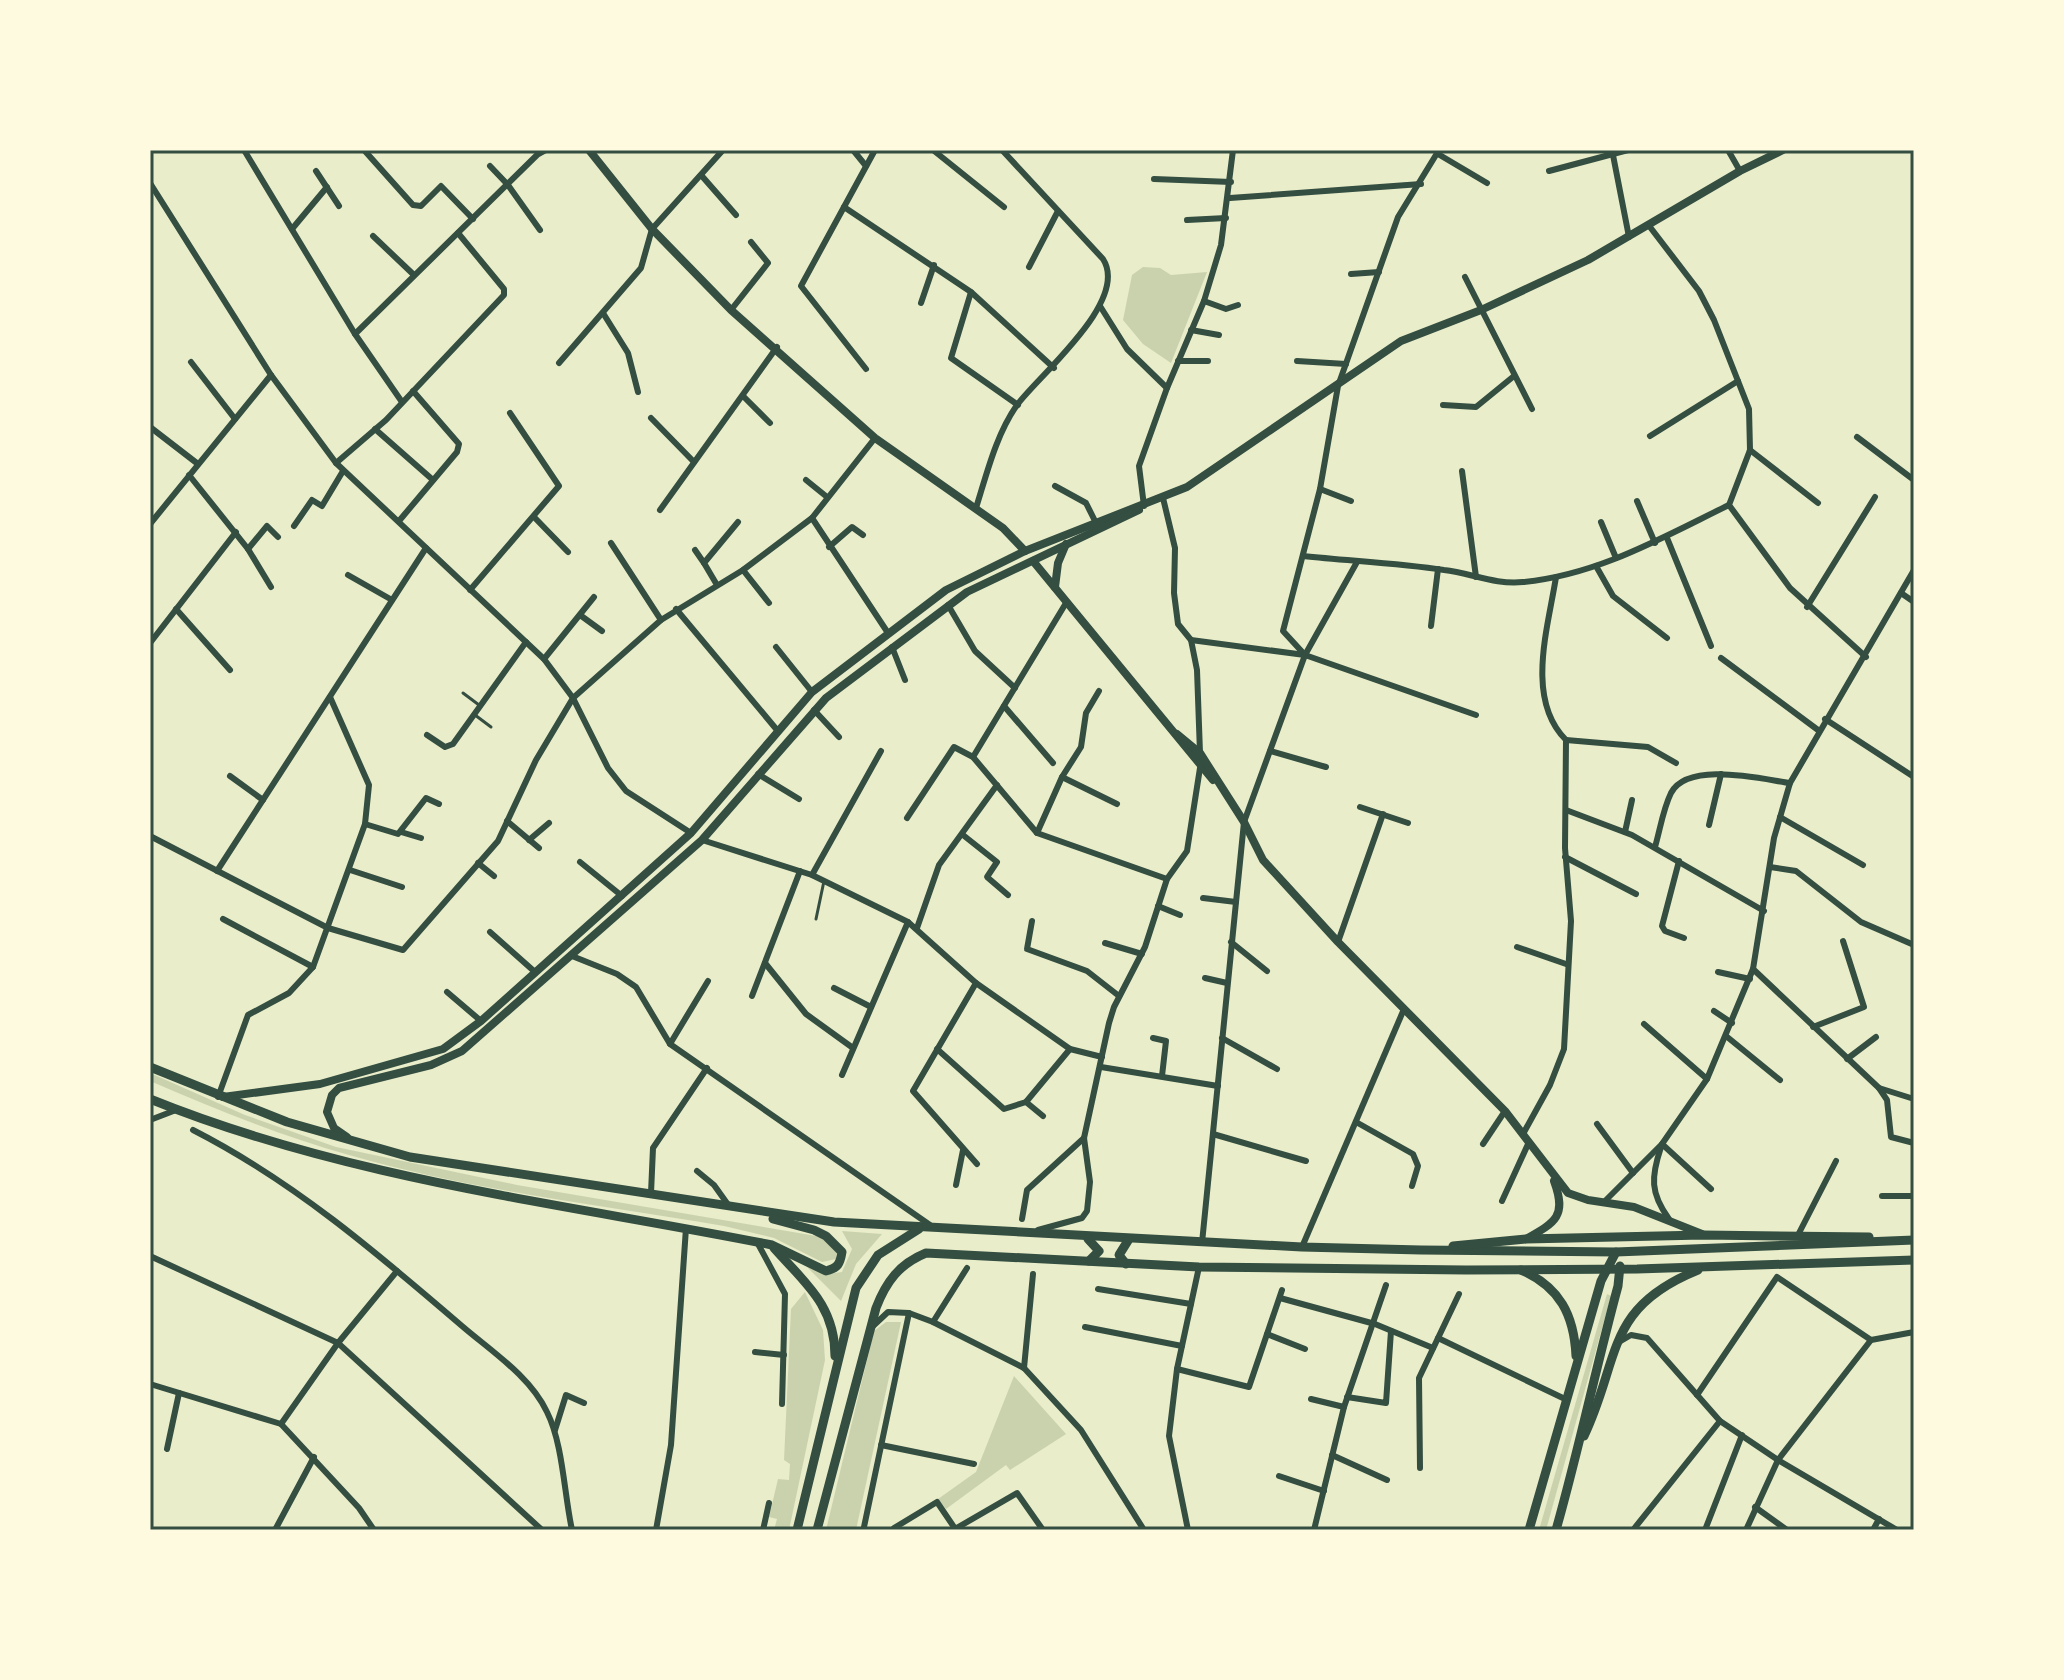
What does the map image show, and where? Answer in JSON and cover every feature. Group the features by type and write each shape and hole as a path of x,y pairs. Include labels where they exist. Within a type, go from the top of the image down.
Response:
{"main road":[{"path":"589,150 652,229 731,310 777,347 875,438 1003,528 1025,551"},
{"path":"218,1097 320,1084 443,1049 481,1021 691,833 812,692 946,590 1025,551 1187,487 1401,341 1481,310 1650,227 1740,171 1783,150"},
{"path":"358,1144 329,1122 328,1104 339,1088 452,1058 702,840 813,709 948,605 989,580 1120,522 1144,506"},
{"path":"1055,588 1058,563 1066,544"},
{"path":"1033,561 1177,734 1200,768 1219,786"},
{"path":"1177,734 1200,753 1244,822 1263,860 1338,942 1505,1111 1552,1176 1577,1198"},
{"path":"691,833 702,840"},
{"path":"150,1067 218,1097 358,1144 410,1157 651,1193 763,1214 936,1230 1421,1250 1616,1252 1911,1240"},
{"path":"150,1099 287,1147 404,1178 772,1245 826,1271 836,1268 841,1261 842,1252 826,1236 763,1214"},
{"path":"1526,1239 1550,1225 1560,1212 1561,1203 1552,1176"},
{"path":"1561,1203 1577,1198 1606,1200 1669,1219 1703,1235"},
{"path":"797,1530 847,1316 862,1276 878,1255 919,1229"},
{"path":"1421,1250 1526,1239 1703,1235 1911,1240"},
{"path":"1083,1237 1098,1247 1097,1257 1089,1261"},
{"path":"1126,1264 1119,1255 1129,1239"},
{"path":"772,1245 811,1286 829,1314 834,1336 833,1379"},
{"path":"817,1530 869,1329 884,1289 898,1270 916,1257 940,1252 1199,1267 1518,1269 1914,1260"},
{"path":"1529,1530 1565,1399 1606,1269 1616,1252"},
{"path":"1581,1443 1583,1413 1621,1269 1616,1252"},
{"path":"1556,1530 1581,1443 1595,1413 1614,1346 1626,1323 1646,1298 1661,1286 1707,1267"},
{"path":"1518,1269 1546,1283 1565,1305 1575,1339 1576,1364"}],"street":[{"path":"244,150 355,334 402,402"},
{"path":"364,150 413,205 421,206 441,186 473,219"},
{"path":"355,334 508,185 534,152 546,150"},
{"path":"559,363 641,268 652,229 723,150"},
{"path":"853,150 866,166"},
{"path":"866,369 801,286 875,150"},
{"path":"933,150 1004,207"},
{"path":"976,508 997,444 1018,405 1054,368 1100,306 1106,263 1002,150"},
{"path":"1144,506 1139,466 1167,388 1204,301 1230,198 1233,150"},
{"path":"1549,171 1612,151 1628,150"},
{"path":"1728,150 1740,171"},
{"path":"1612,151 1629,237"},
{"path":"1305,655 1283,631 1320,489 1338,386 1398,217 1438,152 1487,183"},
{"path":"490,166 508,185 540,230"},
{"path":"316,171 339,206"},
{"path":"701,175 736,215"},
{"path":"1154,179 1231,182"},
{"path":"150,183 271,375 336,463 544,659 573,698 608,768 626,791 691,833"},
{"path":"1230,198 1421,184"},
{"path":"292,229 327,187"},
{"path":"150,201 158,196"},
{"path":"844,207 971,292 1054,368"},
{"path":"1029,267 1058,211"},
{"path":"1187,220 1226,218"},
{"path":"1303,556 1438,569 1509,583 1556,577 1596,566 1667,538 1729,505 1750,450 1749,409 1714,320 1699,291 1650,227"},
{"path":"336,463 413,391 505,292 458,233"},
{"path":"373,236 414,275"},
{"path":"731,310 768,263 751,242"},
{"path":"921,303 934,265"},
{"path":"1351,274 1379,272"},
{"path":"1465,277 1532,409"},
{"path":"971,292 951,358 1018,405"},
{"path":"1204,301 1226,309 1238,305"},
{"path":"1100,306 1127,349 1167,388"},
{"path":"603,313 628,353 638,392"},
{"path":"1191,330 1219,335"},
{"path":"660,510 777,347"},
{"path":"1178,361 1208,361"},
{"path":"1297,361 1346,364"},
{"path":"191,362 235,419"},
{"path":"150,524 271,375"},
{"path":"1443,405 1476,407 1514,376"},
{"path":"1650,436 1738,381"},
{"path":"399,521 457,452 459,444 413,391"},
{"path":"743,396 770,423"},
{"path":"470,590 535,518 559,486 510,413"},
{"path":"651,418 694,462"},
{"path":"150,427 198,464"},
{"path":"375,429 433,480"},
{"path":"1857,437 1914,480"},
{"path":"150,836 328,928 403,950 498,841 536,760 573,698 661,620 743,570 812,518 875,438"},
{"path":"1750,450 1818,503"},
{"path":"294,526 312,500 322,506 343,471"},
{"path":"1462,471 1476,577"},
{"path":"189,475 236,532 271,587"},
{"path":"806,480 827,497"},
{"path":"1055,486 1086,503 1096,523"},
{"path":"1320,489 1351,501"},
{"path":"1807,607 1875,497"},
{"path":"1163,498 1175,548 1174,593 1178,624 1191,640 1199,686 1200,753"},
{"path":"1637,501 1655,543"},
{"path":"1729,505 1807,607 1866,657"},
{"path":"535,518 568,552"},
{"path":"812,518 888,633"},
{"path":"704,563 738,522"},
{"path":"1601,522 1616,558"},
{"path":"248,549 267,526 278,537"},
{"path":"829,547 852,527 863,535"},
{"path":"150,643 236,532"},
{"path":"1667,538 1711,646"},
{"path":"611,543 661,620"},
{"path":"217,871 426,548"},
{"path":"695,550 717,585"},
{"path":"1202,1243 1244,822 1305,655 1357,562"},
{"path":"1596,566 1613,596 1667,638"},
{"path":"1431,626 1438,569"},
{"path":"743,570 769,603"},
{"path":"1606,1200 1662,1144 1707,1079 1753,969 1770,867 1790,783 1818,730 1866,657 1914,570"},
{"path":"348,575 392,600"},
{"path":"1556,577 1543,687 1552,725 1566,740 1648,747 1676,763"},
{"path":"1901,593 1914,602"},
{"path":"544,659 594,597"},
{"path":"973,757 1066,603"},
{"path":"948,605 975,651 1015,688"},
{"path":"176,609 230,670"},
{"path":"676,609 777,730"},
{"path":"580,615 602,631"},
{"path":"1191,640 1305,655 1476,715"},
{"path":"427,735 449,747 526,642"},
{"path":"776,647 812,692"},
{"path":"892,647 905,680"},
{"path":"1721,658 1818,730"},
{"path":"1037,833 1062,777 1081,747 1086,713 1099,691"},
{"path":"218,1097 248,1015 289,993 313,967 365,824 369,785 330,697"},
{"path":"1004,706 1053,763"},
{"path":"813,709 839,737"},
{"path":"1825,719 1914,777"},
{"path":"150,723 150,744"},
{"path":"1523,1134 1550,1085 1564,1049 1566,964 1571,921 1565,857 1566,740"},
{"path":"907,818 954,747 973,757 1037,833 1167,879"},
{"path":"812,875 881,751"},
{"path":"1270,751 1326,767"},
{"path":"1021,1234 1055,1227 1086,1215 1090,1182 1084,1138 1102,1057 1119,996 1142,954 1167,879 1187,851 1200,768"},
{"path":"758,774 799,799"},
{"path":"1655,847 1674,789 1688,779 1721,774 1790,783"},
{"path":"1709,825 1721,774"},
{"path":"230,776 263,800"},
{"path":"1062,777 1117,804"},
{"path":"917,928 939,865 997,785"},
{"path":"401,832 426,798 439,804"},
{"path":"1625,832 1632,800"},
{"path":"1360,807 1408,823"},
{"path":"1566,810 1655,847 1764,911"},
{"path":"1338,942 1383,814"},
{"path":"1780,817 1863,865"},
{"path":"507,821 539,848"},
{"path":"529,840 549,823"},
{"path":"365,824 394,834 401,832 421,838"},
{"path":"963,835 997,862 987,877 1008,895"},
{"path":"702,840 812,875 908,922 976,983 1070,1049 1102,1057"},
{"path":"1565,857 1636,894"},
{"path":"1679,861 1662,926 1665,931 1684,938"},
{"path":"580,862 622,896"},
{"path":"478,863 494,876"},
{"path":"1770,867 1796,871 1861,922 1914,945"},
{"path":"350,870 402,887"},
{"path":"752,996 800,871"},
{"path":"1203,898 1236,902"},
{"path":"1158,906 1180,915"},
{"path":"223,919 313,967"},
{"path":"1032,921 1027,949 1087,971 1119,996"},
{"path":"842,1075 908,922"},
{"path":"490,932 535,972"},
{"path":"1813,1027 1864,1007 1843,941"},
{"path":"1231,942 1267,971"},
{"path":"1105,943 1142,954"},
{"path":"1517,947 1566,964"},
{"path":"572,956 617,974 636,987 670,1044 936,1230"},
{"path":"765,963 806,1014 853,1048"},
{"path":"1753,969 1879,1088 1887,1100 1891,1137 1914,1143"},
{"path":"1718,972 1750,979"},
{"path":"1205,978 1227,983"},
{"path":"670,1044 708,981"},
{"path":"976,983 913,1091 977,1164"},
{"path":"834,988 871,1007"},
{"path":"447,992 481,1021"},
{"path":"1302,1247 1404,1009"},
{"path":"1714,1011 1732,1023"},
{"path":"1644,1024 1707,1079"},
{"path":"1726,1036 1780,1080"},
{"path":"1847,1059 1876,1037"},
{"path":"1153,1038 1166,1041 1162,1076"},
{"path":"1222,1038 1277,1069"},
{"path":"937,1049 1004,1109 1026,1102 1070,1049"},
{"path":"1101,1067 1218,1086"},
{"path":"651,1193 653,1148 707,1068"},
{"path":"1879,1088 1914,1099"},
{"path":"1026,1102 1043,1116"},
{"path":"150,1120 176,1110"},
{"path":"1483,1144 1505,1111"},
{"path":"1356,1122 1413,1154 1418,1166 1412,1186"},
{"path":"1597,1124 1633,1173"},
{"path":"193,1130 234,1151 291,1187 397,1271 519,1375 537,1395 555,1430 572,1530"},
{"path":"1213,1134 1306,1161"},
{"path":"1022,1219 1027,1190 1084,1138"},
{"path":"1502,1201 1529,1142"},
{"path":"1662,1144 1711,1189"},
{"path":"1662,1144 1651,1176 1654,1194 1669,1219"},
{"path":"956,1185 963,1150"},
{"path":"1798,1235 1836,1161"},
{"path":"697,1171 714,1185 729,1207"},
{"path":"1882,1196 1914,1196"},
{"path":"656,1530 671,1445 686,1228"},
{"path":"757,1242 785,1294 782,1404"},
{"path":"150,1256 338,1343 542,1530"},
{"path":"1188,1530 1169,1436 1177,1369 1199,1267"},
{"path":"933,1322 967,1268"},
{"path":"281,1424 338,1343 397,1271"},
{"path":"1024,1368 1033,1274"},
{"path":"1697,1395 1777,1277 1871,1340"},
{"path":"1314,1530 1344,1407 1386,1285"},
{"path":"1098,1289 1191,1304"},
{"path":"1177,1369 1249,1387 1281,1294 1375,1324 1433,1348"},
{"path":"1420,1468 1419,1378 1459,1294"},
{"path":"869,1329 888,1312 909,1313 1024,1368 1081,1430 1144,1530"},
{"path":"864,1527 909,1313"},
{"path":"1085,1327 1182,1346"},
{"path":"1347,1397 1386,1403 1391,1331"},
{"path":"1746,1530 1778,1460 1871,1340 1914,1332"},
{"path":"1267,1334 1305,1349"},
{"path":"1614,1346 1631,1335 1647,1338 1720,1421 1778,1460 1897,1530"},
{"path":"1438,1338 1565,1399"},
{"path":"755,1352 784,1355"},
{"path":"150,1384 281,1424 314,1457 374,1530"},
{"path":"167,1449 179,1393"},
{"path":"555,1430 566,1395 584,1403"},
{"path":"1311,1399 1344,1407"},
{"path":"1633,1530 1720,1421"},
{"path":"1705,1530 1742,1435"},
{"path":"881,1445 974,1464"},
{"path":"1332,1455 1387,1480"},
{"path":"275,1530 314,1457"},
{"path":"1279,1476 1324,1491"},
{"path":"894,1528 937,1502 955,1529 1017,1493 1043,1530"},
{"path":"763,1530 769,1503"},
{"path":"1755,1507 1787,1530"},
{"path":"1873,1530 1879,1519"}],"lane":[{"path":"463,693 480,706"},
{"path":"474,715 491,727"},
{"path":"816,919 824,881"}],"green space":[{"path":"1143,267 1160,268 1171,275 1207,272 1171,363 1143,344 1123,320 1132,275"},
{"path":"150,1073 245,1115 336,1147 517,1185 822,1237 837,1253 836,1259 822,1262 774,1238 724,1226 488,1187 349,1155 273,1131 199,1102 150,1081"},
{"path":"842,1231 882,1234 856,1264 841,1301 807,1267 828,1274 842,1272 852,1249"},
{"path":"805,1292 823,1330 825,1360 789,1530 774,1530 777,1519 769,1517 778,1479 789,1480 790,1464 784,1460 791,1309"},
{"path":"1607,1294 1611,1296 1546,1530 1539,1530"},
{"path":"886,1322 901,1322 856,1530 826,1530 874,1331"},
{"path":"1014,1376 1066,1434 1010,1470 1006,1465 946,1509 938,1499 976,1472"}]}
